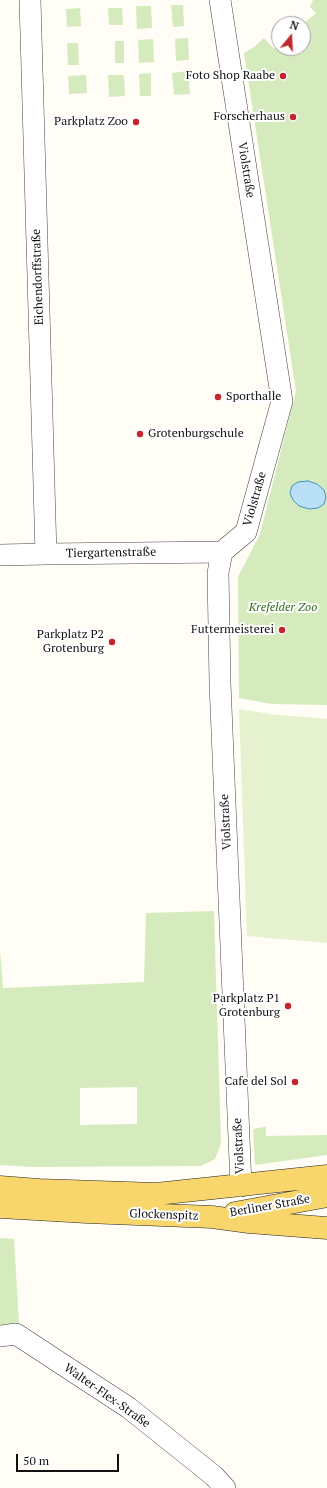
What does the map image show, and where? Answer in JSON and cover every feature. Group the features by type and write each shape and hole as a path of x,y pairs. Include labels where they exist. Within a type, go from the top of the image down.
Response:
{"main road":[{"name":"Berliner Straße","path":"241,1186 327,1176"},
{"name":"Glockenspitz","path":"0,1187 39,1190 156,1194 241,1186"},
{"name":"Berliner Straße","path":"212,1217 327,1196"},
{"name":"Glockenspitz","path":"0,1207 212,1217 249,1222 327,1228"}],"street":[{"name":"Eichendorffstraße","path":"30,0 46,554"},
{"name":"Violstraße","path":"220,0 282,401 246,532 222,552 218,573 220,683 241,1186"},
{"name":"Tiergartenstraße","path":"0,555 222,552"},
{"name":"Walter-Flex-Straße","path":"0,1336 16,1334 129,1408 214,1476 225,1488"}],"green space":[{"name":"Krefelder Zoo","path":"313,0 327,0 327,705 272,704 239,698 238,577 260,534 296,391 244,53 264,38 271,46 271,56 311,56 311,17 316,13 310,7"},
{"path":"171,5 183,5 184,26 173,27"},
{"path":"136,6 151,6 152,28 137,29"},
{"path":"80,8 81,26 67,27 66,9"},
{"path":"108,8 122,8 123,25 109,25"},
{"path":"188,38 189,60 176,61 175,39"},
{"path":"153,39 154,62 139,63 138,40"},
{"path":"115,41 124,41 124,63 115,63"},
{"path":"67,43 78,43 79,65 68,65"},
{"path":"188,71 190,94 174,95 172,73"},
{"path":"151,73 151,96 140,96 139,74"},
{"path":"86,75 87,93 69,94 68,76"},
{"path":"108,75 124,75 125,96 109,97"},
{"path":"239,709 270,714 327,719 327,943 247,936"},
{"path":"214,911 221,1144 215,1159 201,1166 32,1167 0,1165 0,949 3,988 144,982 146,913","holes":["137,1087 137,1124 80,1125 80,1088"]},
{"path":"266,1127 266,1136 327,1135 327,1155 255,1165 253,1130"},
{"path":"0,1238 14,1239 19,1324 0,1325"}],"water":[{"path":"308,481 317,484 324,490 326,497 324,504 318,508 309,509 299,506 293,500 290,493 292,486 298,482"}],"place":[{"name":"Foto Shop Raabe","path":"283,76"},
{"name":"Forscherhaus","path":"293,117"},
{"name":"Parkplatz Zoo","path":"136,122"},
{"name":"Sporthalle","path":"218,397"},
{"name":"Grotenburgschule","path":"140,434"},
{"name":"Futtermeisterei","path":"282,630"},
{"name":"Parkplatz P2 Grotenburg","path":"112,642"},
{"name":"Parkplatz P1 Grotenburg","path":"288,1006"},
{"name":"Cafe del Sol","path":"295,1082"}]}
